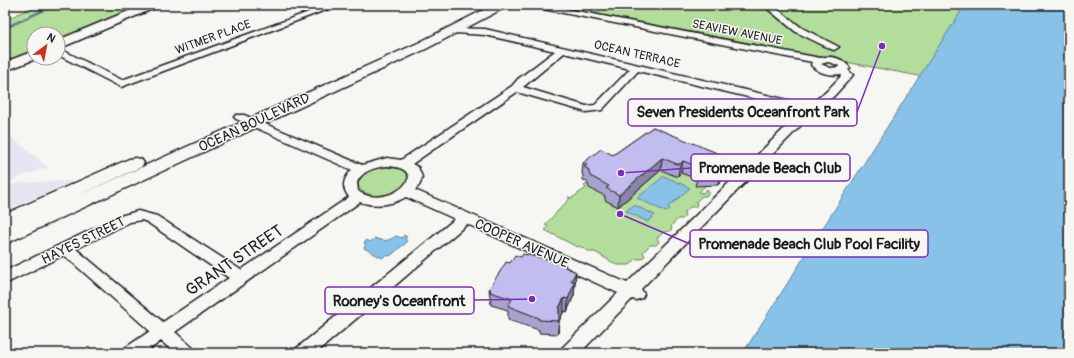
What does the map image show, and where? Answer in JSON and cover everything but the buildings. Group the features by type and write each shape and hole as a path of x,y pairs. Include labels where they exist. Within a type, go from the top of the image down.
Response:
{"main road":[{"path":"66,42 153,5"},
{"name":"OCEAN BOULEVARD","path":"5,237 484,5"},
{"name":"OCEAN BOULEVARD","path":"5,222 456,30 502,5"},
{"path":"5,67 26,58"}],"street":[{"name":"WITMER PLACE","path":"66,55 122,84 335,5"},
{"name":"SEAVIEW AVENUE","path":"533,5 576,12 819,60 816,65 822,69 832,71 842,70 847,73 847,75 830,94 811,109"},
{"path":"576,12 585,5"},
{"path":"767,5 799,30 834,46"},
{"name":"OCEAN TERRACE","path":"456,30 485,32 811,109"},
{"path":"404,164 516,88 522,81 562,50"},
{"path":"516,88 586,109 595,109 598,108 636,68"},
{"path":"568,353 633,292 811,109"},
{"path":"246,120 361,170"},
{"path":"383,162 396,162 404,164 416,173 414,186 407,192 392,199 374,201 359,198 353,193 350,187 350,181 354,175 369,166 383,162"},
{"name":"COOPER AVENUE","path":"407,192 633,292"},
{"name":"GRANT STREET","path":"131,353 359,198"},
{"name":"HAYES STREET","path":"5,278 125,219 136,215 143,215 152,219 241,278"},
{"path":"303,353 465,218"},
{"path":"65,248 187,353"}],"shaded area":[{"path":"5,132 48,167 5,183"},
{"path":"74,181 5,211 5,184"}],"green space":[{"path":"37,5 144,5 66,37 66,26 26,26 26,53 5,62 5,20"},
{"path":"594,5 1031,5 986,89 602,15 591,11 590,8"},
{"path":"386,166 401,169 408,177 409,181 401,192 379,196 366,193 361,190 358,186 358,182 364,173 373,167"},
{"path":"648,168 693,177 706,185 699,192 703,193 707,189 709,193 706,196 702,196 696,202 697,205 695,207 690,207 684,213 685,216 682,219 678,219 671,226 672,229 670,231 664,232 657,238 659,242 656,245 650,245 643,252 645,256 641,259 636,259 630,265 617,265 595,252 591,252 579,246 577,247 545,230 548,227 545,225 570,198 568,197 572,198 586,188 584,186 587,184 608,198 605,200 618,207 626,200"}],"water":[{"path":"965,5 1069,5 1069,353 743,353"},
{"path":"664,176 690,188 668,207 670,209 666,212 637,198"},
{"path":"634,205 655,215 648,222 626,211"},
{"path":"404,235 407,237 405,239 407,242 390,256 386,255 382,258 364,248 366,244 364,243 367,240 370,242 375,238 386,240 396,236 402,238"}],"waterway":[{"path":"5,28 55,5"}],"place":[{"name":"Seven Presidents Oceanfront Park","path":"882,46"},
{"name":"Promenade Beach Club","path":"621,173"},
{"name":"Promenade Beach Club Pool Facility","path":"620,214"},
{"name":"Rooney's Oceanfront","path":"532,299"}]}
